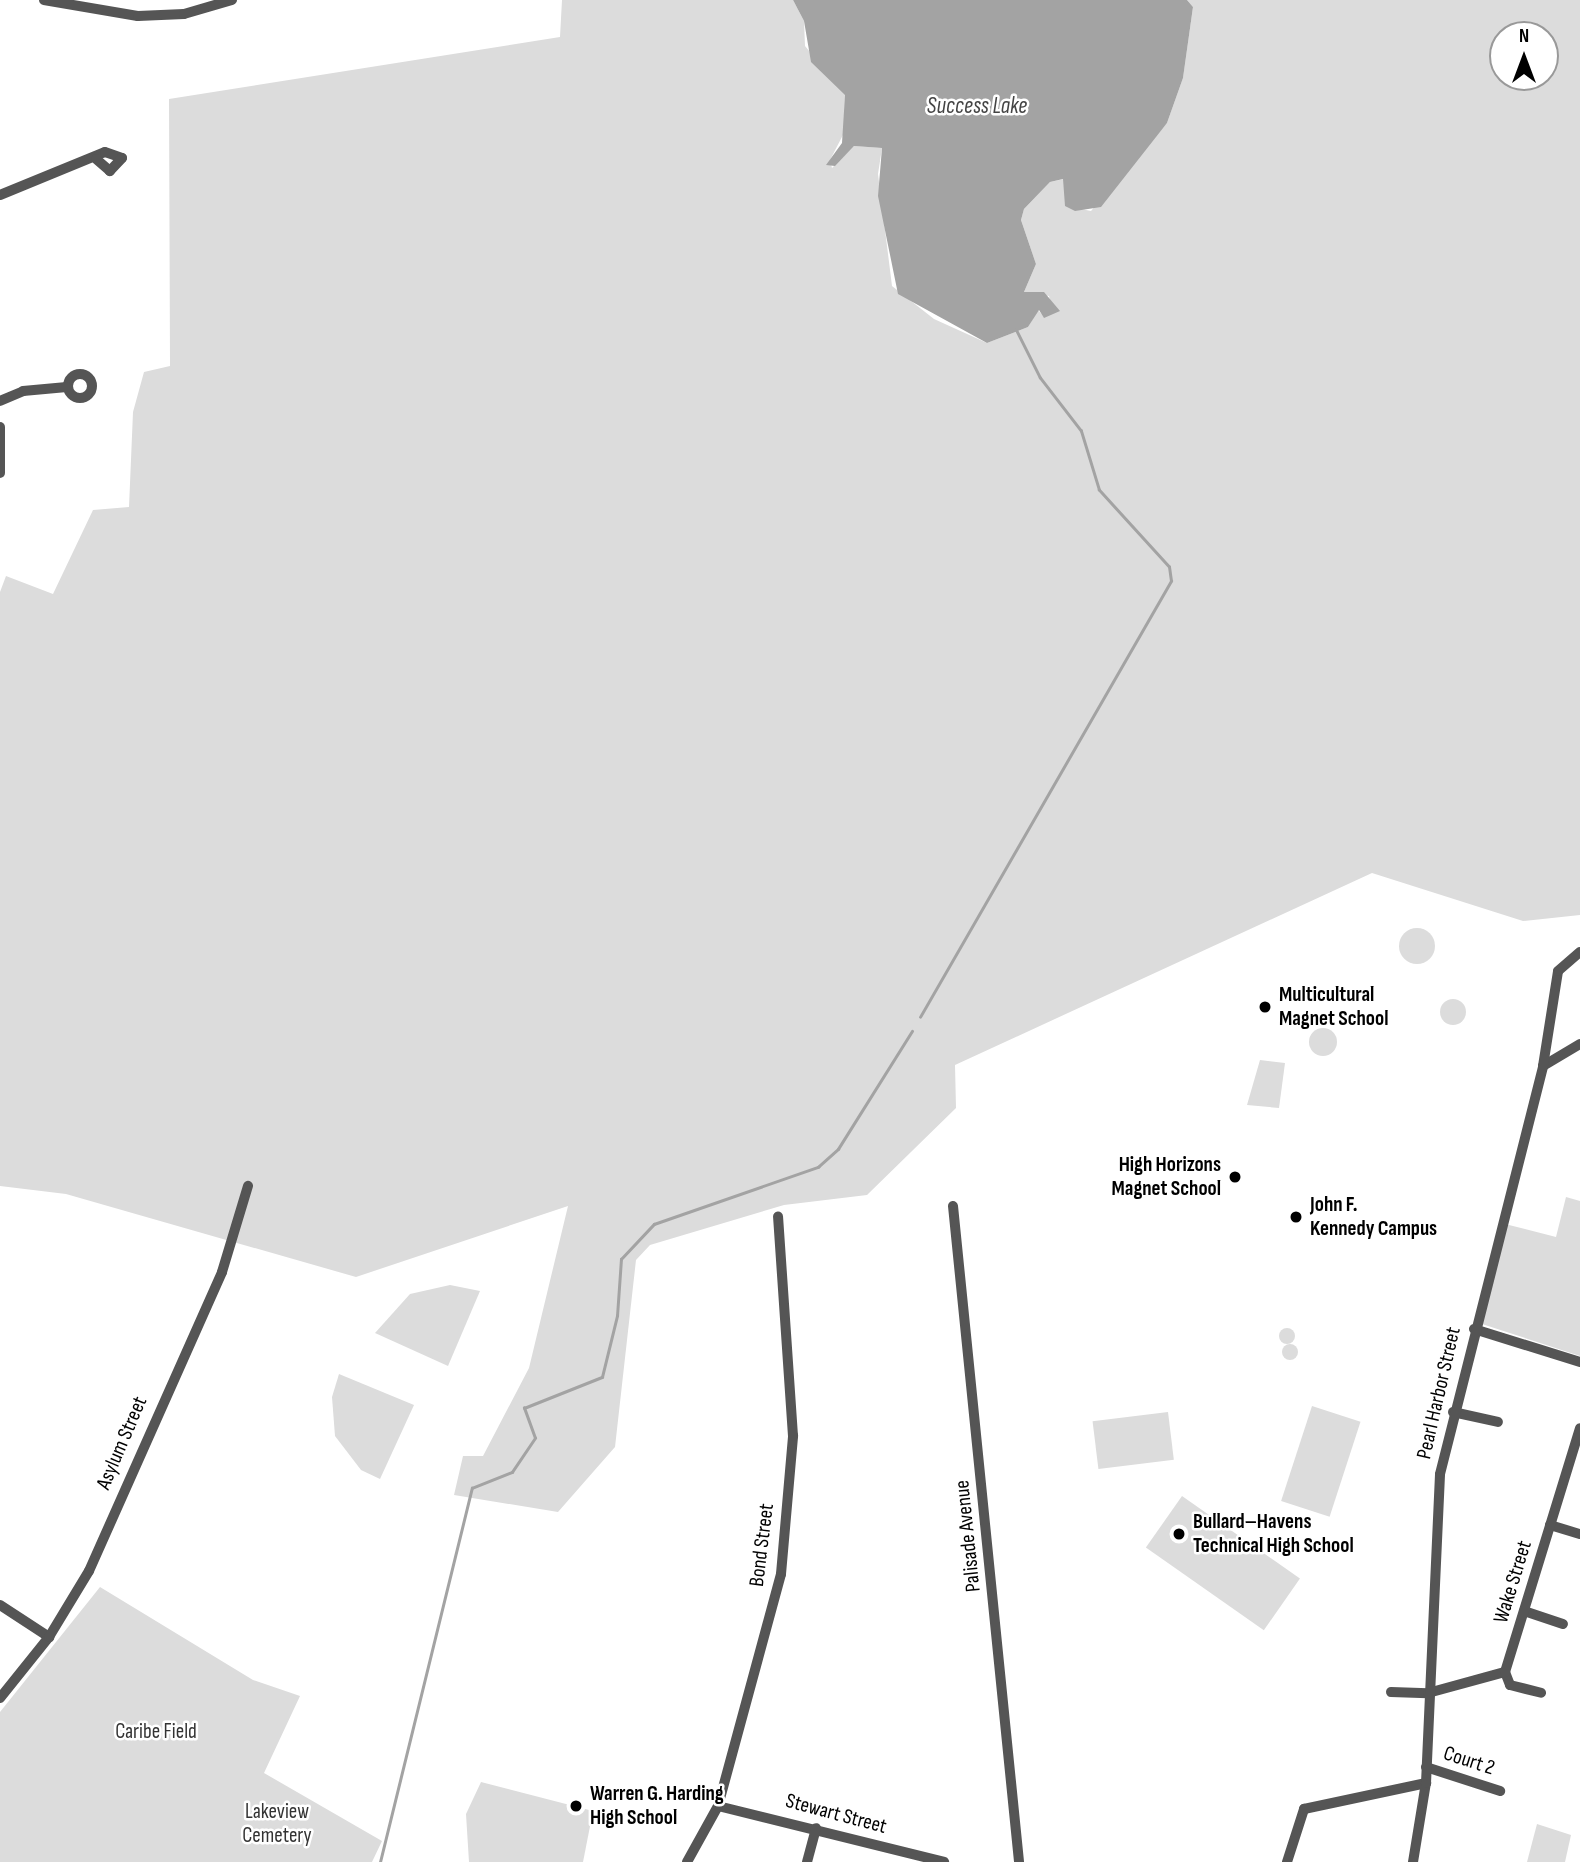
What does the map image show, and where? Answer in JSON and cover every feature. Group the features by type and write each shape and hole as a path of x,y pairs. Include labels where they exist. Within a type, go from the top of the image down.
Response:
{"street":[{"path":"44,0 165,16 232,0"},
{"path":"0,195 96,159"},
{"path":"0,401 23,391 67,387"},
{"path":"0,427 0,473"},
{"name":"Pearl Harbor Street","path":"1413,1862 1426,1783 1433,1545 1453,1412 1543,1066 1558,971 1580,952"},
{"path":"1543,1066 1580,1044"},
{"name":"Asylum Street","path":"0,1698 49,1637 89,1571 222,1272 248,1186"},
{"name":"Palisade Avenue","path":"953,1206 1019,1862"},
{"name":"Bond Street","path":"687,1862 718,1806 781,1574 793,1436 778,1217"},
{"path":"1474,1329 1580,1362"},
{"path":"1453,1412 1499,1422"},
{"name":"Wake Street","path":"1505,1672 1578,1444 1580,1428"},
{"path":"1550,1525 1580,1534"},
{"path":"0,1605 49,1637"},
{"path":"1524,1611 1563,1624"},
{"path":"1391,1692 1428,1693 1505,1672 1510,1685 1541,1693"},
{"name":"Court 2","path":"1426,1767 1500,1791"},
{"path":"1287,1862 1304,1809 1426,1783"},
{"name":"Stewart Street","path":"718,1806 816,1828 918,1859 944,1862"},
{"path":"807,1862 816,1828"}],"green space":[{"path":"562,0 793,0 804,21 805,46 845,94 844,133 830,160 832,168 854,146 882,148 878,174 892,286 934,319 987,343 1028,327 1038,310 1044,317 1051,306 1049,296 1024,292 1036,264 1021,220 1024,209 1050,182 1064,179 1066,206 1091,211 1167,123 1183,78 1193,7 1187,0 1580,0 1580,915 1523,921 1372,873 955,1065 956,1108 867,1195 784,1205 650,1245 636,1260 615,1447 558,1512 454,1495 463,1456 483,1456 529,1368 568,1206 356,1277 66,1194 0,1186 0,592 6,576 53,594 93,510 129,507 133,412 144,372 170,366 169,99 560,37"},
{"path":"1417,928 1430,933 1435,946 1430,959 1417,964 1404,959 1399,946 1404,933"},
{"path":"1453,999 1462,1003 1466,1012 1462,1021 1453,1025 1444,1021 1440,1012 1444,1003"},
{"path":"1323,1028 1333,1032 1337,1042 1333,1052 1323,1056 1313,1052 1309,1042 1313,1032"},
{"path":"1260,1060 1285,1063 1279,1108 1247,1105"},
{"path":"1566,1197 1580,1201 1580,1356 1482,1324 1505,1224 1556,1237"},
{"path":"450,1285 480,1291 448,1366 375,1333 410,1294"},
{"path":"1284,1328 1290,1328 1295,1336 1293,1342 1284,1344 1279,1339 1279,1333"},
{"path":"1290,1344 1296,1346 1296,1358 1290,1360 1284,1358 1282,1352 1284,1346"},
{"path":"339,1374 414,1405 380,1479 361,1470 335,1436 332,1397"},
{"path":"1312,1406 1361,1422 1330,1517 1281,1501"},
{"path":"1168,1412 1174,1460 1098,1469 1093,1421"},
{"path":"1182,1496 1300,1579 1264,1630 1146,1548"},
{"name":"Caribe Field","path":"100,1587 253,1680 300,1696 264,1773 382,1841 372,1862 0,1862 0,1712"},
{"path":"481,1782 593,1811 583,1862 469,1862 466,1814"},
{"path":"1537,1824 1571,1835 1565,1862 1527,1862"}],"water":[{"name":"Success Lake","path":"793,0 1187,0 1193,7 1183,78 1167,123 1101,207 1075,211 1065,206 1063,179 1050,182 1024,209 1021,220 1036,264 1024,292 1044,292 1060,311 1044,318 1039,310 1028,327 987,343 898,294 878,196 882,148 854,146 835,166 826,165 842,143 845,95 811,62 804,21"}],"waterway":[{"path":"920,1017 1171,581 1169,567 1099,490 1081,431 1040,378 1016,330"},
{"path":"380,1862 472,1488 512,1472 535,1438 524,1408 602,1377 617,1316 621,1259 654,1224 818,1167 838,1149 912,1031"}],"place":[{"name":"Multicultural Magnet School","path":"1265,1007"},
{"name":"High Horizons Magnet School","path":"1235,1177"},
{"name":"John F. Kennedy Campus","path":"1296,1217"},
{"name":"Bullard–Havens Technical High School","path":"1179,1534"},
{"name":"Warren G. Harding High School","path":"576,1806"}],"park label":[{"name":"Lakeview Cemetery","path":"277,1824"}]}
